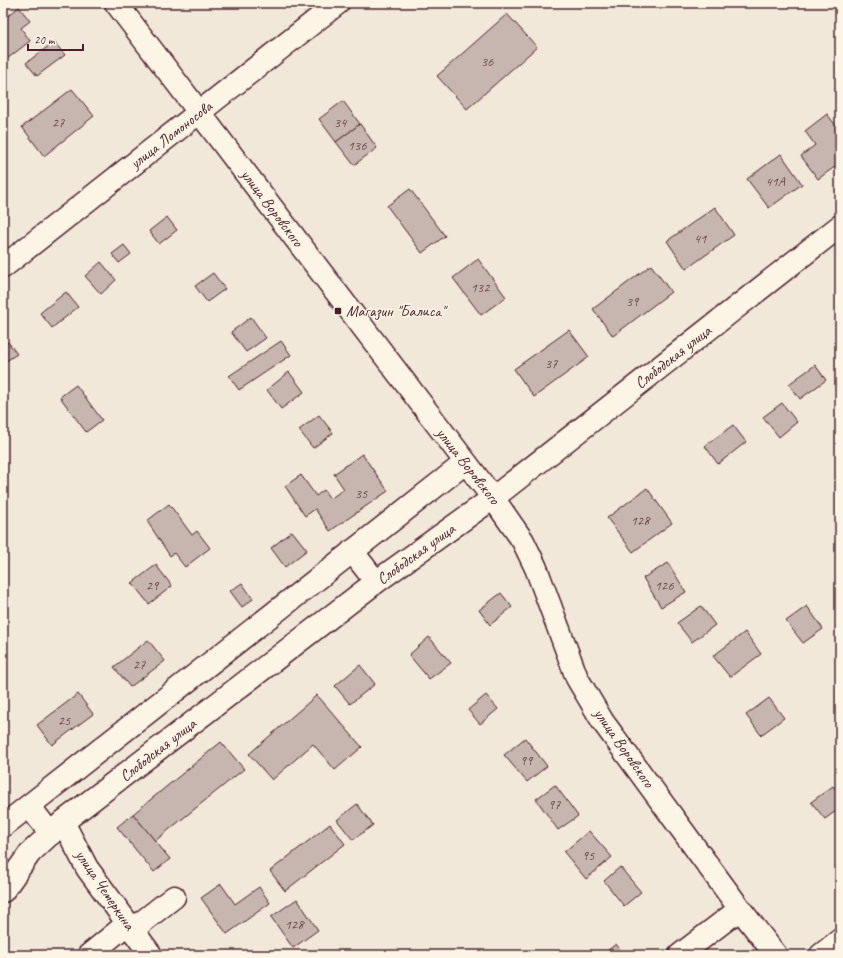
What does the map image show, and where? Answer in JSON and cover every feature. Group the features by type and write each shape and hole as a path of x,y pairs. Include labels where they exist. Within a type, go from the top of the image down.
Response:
{"street":[{"name":"улица Воровского","path":"116,3 493,498 523,540 536,568 577,678 603,722 740,909 776,955"},
{"name":"улица Ломоносова","path":"3,267 338,3"},
{"name":"Слободская улица","path":"3,891 30,853 57,828 376,582 493,498 840,226"},
{"path":"3,826 465,463"},
{"path":"352,551 376,582"},
{"name":"улица Чемеркина","path":"29,806 57,828 129,927 152,955"},
{"path":"89,955 174,897"},
{"path":"680,955 740,909"},
{"path":"821,955 840,940"}],"building":[{"path":"19,7 30,21 21,28 30,41 7,59 3,53 3,20"},
{"path":"507,14 537,47 467,109 437,76"},
{"path":"54,42 65,55 37,76 26,63"},
{"path":"72,89 94,116 44,156 22,127"},
{"path":"343,101 360,124 336,142 319,119"},
{"path":"827,114 837,127 840,125 840,163 818,179 801,156 815,145 805,131"},
{"path":"360,124 377,148 354,165 336,142"},
{"path":"781,154 802,184 769,208 747,179"},
{"path":"410,189 445,236 422,253 387,206"},
{"path":"715,207 734,235 686,269 667,241"},
{"path":"167,217 177,230 159,244 149,231"},
{"path":"124,245 131,254 119,263 112,254"},
{"path":"478,259 506,297 481,315 453,278"},
{"path":"101,262 116,280 101,294 85,276"},
{"path":"651,265 671,292 613,336 593,309"},
{"path":"213,273 225,289 207,302 195,286"},
{"path":"66,292 78,307 52,328 40,313"},
{"path":"251,317 266,338 246,352 231,332"},
{"path":"569,330 589,357 534,397 514,369"},
{"path":"281,341 291,355 239,390 229,376"},
{"path":"8,342 17,354 3,363 3,346"},
{"path":"815,365 826,380 800,399 789,384"},
{"path":"289,372 304,392 281,409 267,390"},
{"path":"76,385 102,420 86,432 60,397"},
{"path":"782,403 797,422 779,437 763,417"},
{"path":"319,415 333,433 313,448 299,430"},
{"path":"733,425 746,442 718,464 705,446"},
{"path":"362,454 388,491 330,531 315,509 305,516 285,486 301,475 316,496 324,490 330,499 344,489 334,474"},
{"path":"647,488 672,523 633,552 607,518"},
{"path":"169,504 192,535 197,531 210,548 185,567 174,553 170,556 147,521"},
{"path":"292,531 307,550 285,567 271,548"},
{"path":"668,563 686,592 661,607 643,578"},
{"path":"156,565 172,586 149,604 132,583"},
{"path":"242,583 253,599 242,607 230,591"},
{"path":"501,593 512,607 490,625 479,610"},
{"path":"701,606 715,625 692,642 677,623"},
{"path":"807,606 823,629 803,643 786,621"},
{"path":"745,632 761,654 730,677 713,656"},
{"path":"429,637 451,663 429,679 409,655"},
{"path":"148,640 165,661 130,687 114,667"},
{"path":"360,665 375,684 350,704 335,686"},
{"path":"78,694 93,714 52,745 37,725"},
{"path":"317,695 362,747 335,770 313,744 272,780 249,754"},
{"path":"486,695 498,709 480,724 468,710"},
{"path":"769,698 784,718 761,735 746,715"},
{"path":"525,738 547,766 527,782 504,755"},
{"path":"221,742 244,769 155,841 133,814"},
{"path":"555,785 578,816 558,830 536,799"},
{"path":"833,786 840,795 840,808 825,819 811,802"},
{"path":"357,804 373,825 353,840 337,820"},
{"path":"133,814 170,859 154,872 117,827"},
{"path":"330,824 345,844 285,891 270,871"},
{"path":"589,831 612,857 586,879 564,852"},
{"path":"620,867 641,892 624,906 604,881"},
{"path":"221,884 235,904 259,887 270,903 227,934 201,898"},
{"path":"297,899 318,930 293,948 271,917"},
{"path":"616,944 624,955 602,955"}],"place":[{"name":"Магазин \"Балиса\"","path":"338,311"}]}
